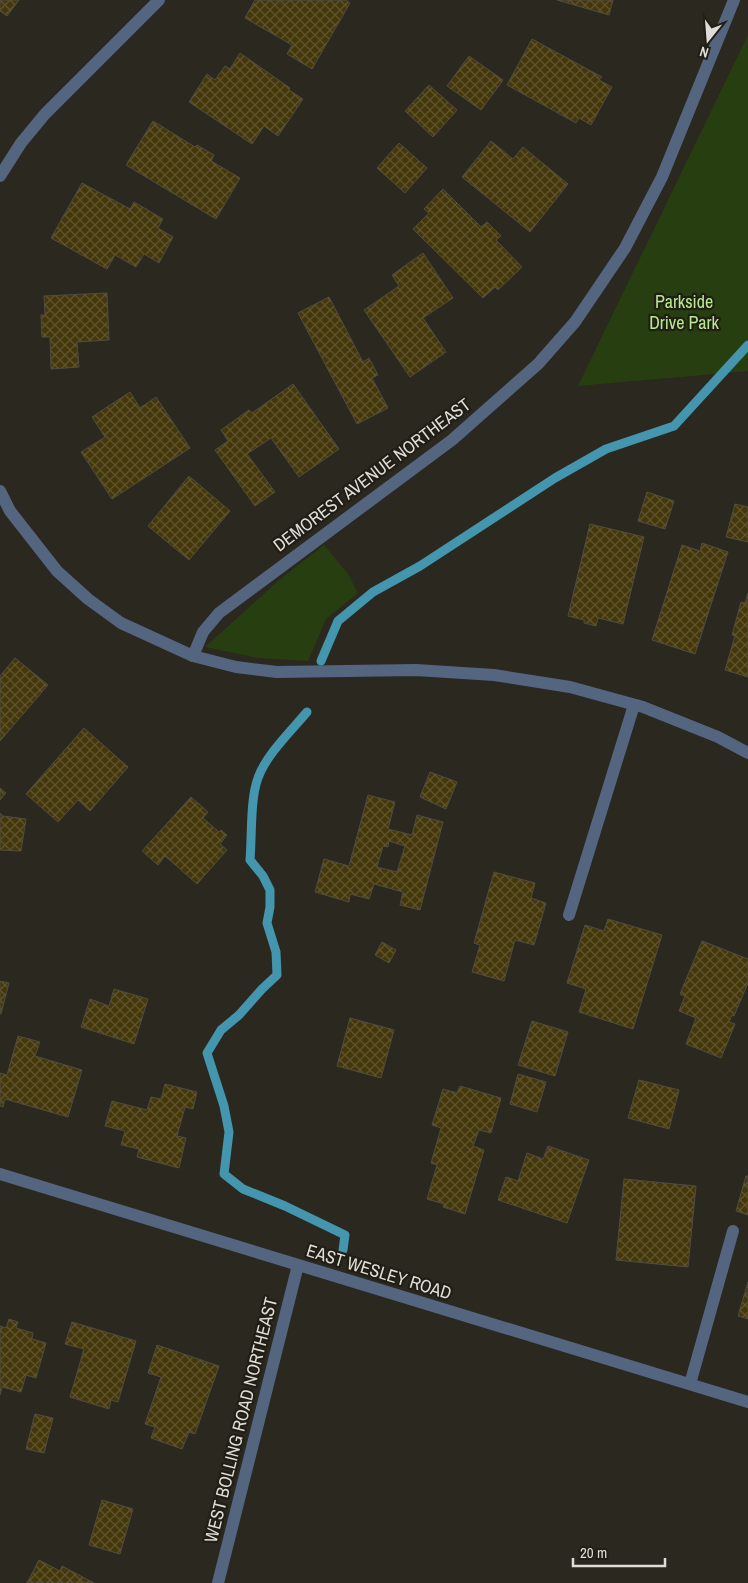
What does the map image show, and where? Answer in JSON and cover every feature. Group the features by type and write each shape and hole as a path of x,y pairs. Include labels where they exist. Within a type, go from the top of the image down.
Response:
{"street":[{"path":"0,176 21,142 45,114 159,0"},
{"name":"DEMOREST AVENUE NORTHEAST","path":"193,656 203,632 219,613 452,440 538,364 575,322 624,248 662,177 734,0"},
{"path":"0,491 10,512 57,572 88,599 121,623 193,656 236,667 277,672 416,670 494,675 570,688 634,705 718,737 748,753"},
{"path":"569,915 634,705"},
{"name":"EAST WESLEY ROAD","path":"0,1174 748,1402"},
{"path":"690,1384 733,1231"},
{"name":"WEST BOLLING ROAD NORTHEAST","path":"218,1583 298,1265"}],"green space":[{"name":"Parkside Drive Park","path":"748,35 748,371 578,386"},
{"path":"324,545 348,574 358,593 326,619 308,661 258,658 205,647 278,581"}],"building":[{"path":"0,0 19,0 7,16 0,11"},
{"path":"255,0 346,0 350,3 312,69 287,54 292,45 245,18"},
{"path":"557,0 613,0 609,15"},
{"path":"532,39 602,77 599,80 612,87 591,125 579,118 576,123 507,85"},
{"path":"240,53 303,99 278,136 264,126 252,144 189,102 207,74 215,80 225,66 230,69"},
{"path":"469,56 503,80 481,110 447,86"},
{"path":"429,85 457,110 433,137 405,111"},
{"path":"153,121 195,147 197,145 214,155 211,161 240,178 216,219 126,165"},
{"path":"491,141 513,159 523,147 568,184 530,232 462,177"},
{"path":"399,143 427,168 405,193 377,168"},
{"path":"82,183 130,209 134,202 163,219 158,228 173,237 159,263 144,254 136,267 115,255 107,269 51,238"},
{"path":"443,189 481,227 487,222 501,236 496,240 522,267 498,290 495,287 483,298 413,229 429,213 424,209"},
{"path":"423,253 453,298 423,318 446,352 410,377 364,310 399,286 392,275"},
{"path":"107,293 109,340 77,342 79,367 51,369 50,337 42,337 41,315 45,315 44,296"},
{"path":"329,297 363,362 369,358 378,375 372,378 388,408 357,424 298,313"},
{"path":"293,384 339,449 299,477 271,438 247,454 275,492 255,506 215,450 228,441 221,430 249,410 252,413"},
{"path":"130,392 140,408 156,397 190,448 112,499 81,452 105,437 92,417"},
{"path":"189,476 230,511 189,560 148,526"},
{"path":"647,492 674,501 665,529 638,521"},
{"path":"735,504 748,507 748,542 726,537"},
{"path":"590,524 644,537 623,624 598,618 596,626 584,623 584,620 568,616"},
{"path":"702,543 728,552 695,654 652,640 682,545 700,551"},
{"path":"748,593 748,677 725,670 735,636 732,635 741,602 745,603"},
{"path":"15,658 48,685 0,741 0,676"},
{"path":"84,728 128,767 90,811 78,800 58,822 26,794"},
{"path":"430,772 457,782 446,809 420,797"},
{"path":"0,788 6,793 0,800"},
{"path":"368,795 395,802 388,829 412,835 417,815 443,822 420,910 400,905 403,892 374,884 369,899 350,894 349,902 315,892 324,859 349,866","holes":["389,841 405,846 397,872 377,867 383,846 388,847"]},
{"path":"191,797 208,812 203,818 219,832 221,830 227,835 220,844 227,850 197,884 165,856 158,865 142,851"},
{"path":"0,813 3,816 26,819 21,851 0,850"},
{"path":"494,872 535,883 531,898 546,903 534,945 515,940 504,981 472,972 480,945 474,943"},
{"path":"608,919 662,935 633,1029 579,1012 586,989 567,983 585,925 604,931"},
{"path":"702,941 748,959 748,983 734,1016 732,1015 729,1022 735,1024 721,1058 686,1044 696,1018 679,1011 685,996 680,994"},
{"path":"382,942 396,950 389,963 375,955"},
{"path":"0,981 9,983 1,1014 0,1014"},
{"path":"114,989 148,999 134,1044 81,1027 90,999 109,1006"},
{"path":"350,1018 394,1030 381,1078 337,1066"},
{"path":"532,1021 568,1032 555,1076 518,1065"},
{"path":"18,1036 40,1042 35,1056 82,1070 68,1117 5,1099 3,1107 0,1106 0,1073 7,1075"},
{"path":"518,1074 546,1082 537,1112 510,1104"},
{"path":"639,1080 679,1090 669,1129 628,1118"},
{"path":"165,1084 197,1092 193,1109 185,1107 177,1136 186,1138 179,1168 137,1157 139,1149 121,1145 125,1131 105,1126 112,1101 147,1110 151,1097 161,1099"},
{"path":"460,1086 501,1098 491,1133 479,1130 473,1146 484,1150 465,1214 443,1207 444,1204 427,1199 437,1165 431,1163 441,1128 432,1125 443,1089 457,1093"},
{"path":"548,1146 589,1160 567,1223 498,1200 506,1177 518,1181 527,1153 543,1159"},
{"path":"746,1176 748,1176 748,1215 736,1211"},
{"path":"624,1179 696,1186 688,1267 616,1260"},
{"path":"748,1282 748,1319 738,1316"},
{"path":"9,1319 18,1322 16,1328 33,1333 32,1339 46,1343 36,1378 26,1375 21,1392 2,1387 0,1395 0,1326 6,1328"},
{"path":"72,1322 136,1341 118,1402 111,1400 109,1409 70,1397 84,1349 65,1344"},
{"path":"157,1345 219,1366 195,1434 189,1432 182,1449 151,1438 155,1427 145,1424 161,1377 148,1373"},
{"path":"35,1414 53,1418 44,1453 26,1449"},
{"path":"102,1500 133,1509 120,1554 89,1545"},
{"path":"39,1560 60,1571 62,1566 94,1583 27,1583"}],"waterway":[{"path":"321,661 338,621 373,592 420,566 555,478 606,449 674,426 748,345"},
{"path":"307,712 267,761 255,787 250,860 263,876 270,890 270,907 267,923 276,952 277,975 239,1015 221,1030 207,1053 224,1106 229,1132 224,1174 243,1189 285,1206 345,1235 343,1250"}]}
